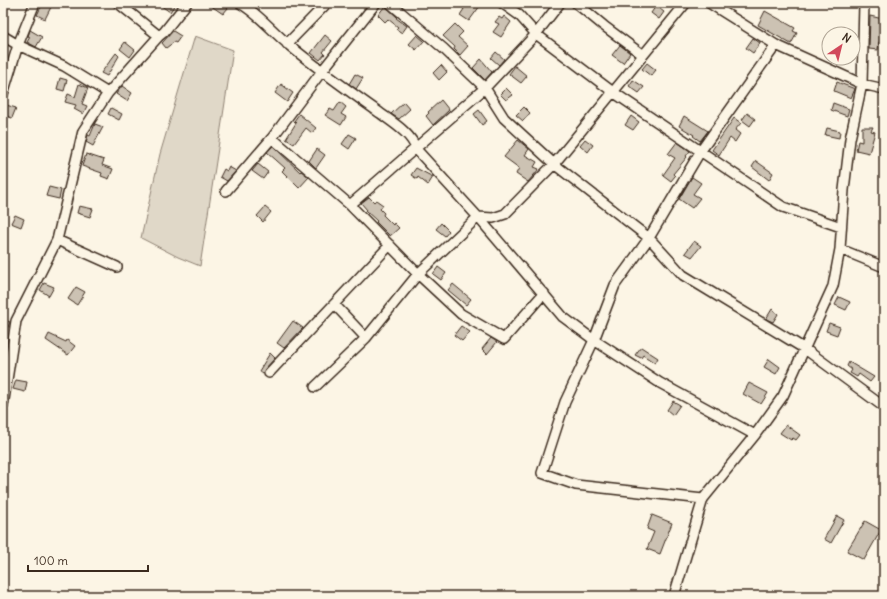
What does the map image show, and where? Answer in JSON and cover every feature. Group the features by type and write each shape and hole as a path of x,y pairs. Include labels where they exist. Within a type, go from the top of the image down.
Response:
{"street":[{"path":"3,94 18,45 35,3"},
{"path":"118,3 159,36"},
{"path":"3,406 16,321 56,240 83,131 108,93 164,32 187,3"},
{"path":"240,3 249,8 287,44 402,130 414,143 416,149 478,217 563,317 594,340 660,383 755,436"},
{"path":"287,44 327,3"},
{"path":"226,191 272,138 322,71 376,3"},
{"path":"390,3 444,49 485,88 504,118 554,164 649,238 683,276 805,349 884,407"},
{"path":"502,3 519,15 536,34 613,92 783,207 841,227"},
{"path":"350,205 485,88 536,34 560,3"},
{"path":"576,3 643,55"},
{"path":"315,387 366,338 418,274 478,217 494,218 505,214 554,164 686,3"},
{"path":"709,3 776,45 862,84 884,89"},
{"path":"674,596 703,499 755,436 783,396 833,286 840,249 844,190 850,139 862,84 864,3"},
{"path":"3,36 18,45 64,66 108,93"},
{"path":"703,499 576,485 542,473 565,402 594,340 615,285 649,238 700,152 776,45"},
{"path":"272,138 350,205 418,274 461,314 504,339 544,293"},
{"path":"56,240 117,267"},
{"path":"269,373 390,246"},
{"path":"840,249 884,267"},
{"path":"334,304 366,338"}],"shaded area":[{"path":"195,36 233,50 200,266 178,257 141,238 160,154"}],"building":[{"path":"43,3 53,3 45,19 37,15"},
{"path":"157,3 176,3 170,12"},
{"path":"207,3 220,3 228,8 223,14"},
{"path":"455,3 476,3 480,6 469,21 460,15 464,9"},
{"path":"385,6 397,17 396,18 407,26 402,33 396,29 398,27 388,19 385,22 378,15"},
{"path":"656,6 664,12 659,19 651,13"},
{"path":"765,11 795,28 793,31 797,33 791,44 758,25"},
{"path":"504,16 511,22 501,37 493,32 499,24 495,22 499,17 502,19"},
{"path":"870,16 883,19 880,33 882,33 882,42 879,42 878,50 869,49"},
{"path":"455,24 463,32 458,37 468,46 460,55 454,49 455,47 443,36"},
{"path":"30,30 42,37 36,47 27,42 30,37 28,36"},
{"path":"173,31 181,36 176,43 174,42 166,48 162,43"},
{"path":"325,35 332,41 323,52 325,54 320,60 311,53"},
{"path":"417,35 424,41 416,50 409,44"},
{"path":"753,38 760,43 753,53 746,48"},
{"path":"125,42 135,50 130,57 120,49"},
{"path":"620,45 630,53 623,63 612,55"},
{"path":"496,52 504,59 499,65 491,58"},
{"path":"116,53 119,56 107,76 101,73"},
{"path":"481,59 492,72 485,80 473,68"},
{"path":"647,63 656,70 651,76 642,69"},
{"path":"441,65 447,72 439,80 433,73"},
{"path":"515,66 527,76 521,83 509,74"},
{"path":"355,74 363,78 356,89 349,84"},
{"path":"60,78 67,80 64,91 57,89"},
{"path":"633,80 644,87 639,93 629,86"},
{"path":"837,82 855,89 851,98 834,91"},
{"path":"79,84 88,88 82,104 87,106 83,114 74,109 76,105 65,102 68,94 75,97"},
{"path":"281,84 293,93 287,102 275,93"},
{"path":"122,86 132,93 127,101 116,94"},
{"path":"506,88 513,95 506,100 500,94"},
{"path":"441,100 449,110 433,125 426,116 429,113 428,112"},
{"path":"340,102 346,107 341,114 346,117 341,125 325,115 330,109 334,111"},
{"path":"404,102 410,109 399,119 391,114"},
{"path":"833,103 849,109 847,116 831,110"},
{"path":"3,104 16,108 12,118 3,115"},
{"path":"524,107 530,113 523,121 516,115"},
{"path":"111,108 122,114 119,120 108,114"},
{"path":"479,110 487,121 482,125 474,114"},
{"path":"747,113 755,119 750,126 742,120"},
{"path":"299,114 316,128 312,133 306,128 294,144 286,139 296,123 294,121"},
{"path":"631,116 639,122 633,130 625,125"},
{"path":"684,116 708,131 700,141 693,136 694,135 679,126"},
{"path":"734,118 741,123 735,130 740,134 735,142 730,138 719,155 712,150"},
{"path":"95,124 103,127 93,146 86,142 88,135 90,136"},
{"path":"862,127 873,127 871,131 875,132 869,153 856,150 858,141 862,142"},
{"path":"827,128 840,131 839,138 825,135"},
{"path":"349,134 356,138 349,149 342,144"},
{"path":"585,139 593,145 588,152 580,145"},
{"path":"518,140 529,149 525,155 537,162 534,167 539,169 528,182 516,174 519,168 504,157"},
{"path":"677,142 690,151 673,174 675,176 671,181 663,175 675,158 668,154"},
{"path":"273,146 300,172 301,171 309,177 299,188 282,171 285,168 267,152"},
{"path":"317,149 325,155 316,168 309,161"},
{"path":"86,154 104,160 102,165 113,169 109,179 101,176 102,173 82,166"},
{"path":"756,161 773,173 769,180 752,167"},
{"path":"258,164 268,172 263,179 252,171"},
{"path":"229,167 236,171 227,181 220,177 224,169 227,171"},
{"path":"416,168 433,177 428,185 418,177 417,179 411,175"},
{"path":"692,177 701,183 693,194 700,198 692,208 679,199"},
{"path":"49,187 61,190 59,199 46,196"},
{"path":"369,197 374,202 376,200 383,205 380,209 384,213 383,215 393,225 394,223 399,228 390,236 366,211 367,210 361,203"},
{"path":"79,206 93,209 90,217 77,213"},
{"path":"265,207 271,212 263,222 257,216"},
{"path":"15,215 24,219 21,227 11,223"},
{"path":"441,223 449,231 445,236 436,229"},
{"path":"694,241 701,246 692,257 685,253"},
{"path":"438,267 446,273 441,280 433,274"},
{"path":"44,283 54,287 49,296 40,290"},
{"path":"453,284 471,299 466,305 448,290"},
{"path":"76,287 85,292 77,305 68,299"},
{"path":"839,297 850,302 846,310 835,305"},
{"path":"772,309 778,314 773,322 766,319"},
{"path":"3,319 10,322 3,340"},
{"path":"293,321 303,328 284,348 277,343"},
{"path":"829,323 840,327 837,335 826,331"},
{"path":"461,326 470,332 462,341 454,335"},
{"path":"49,334 66,342 67,340 75,346 68,355 46,340"},
{"path":"491,338 497,342 487,354 482,349"},
{"path":"641,347 658,358 655,363 643,355 641,358 635,355"},
{"path":"270,353 275,358 265,369 263,374 259,371"},
{"path":"769,359 780,367 776,374 764,367"},
{"path":"849,362 874,377 870,382 859,374 857,377 850,373 852,370 847,366"},
{"path":"16,380 27,382 25,392 13,389"},
{"path":"749,383 768,393 761,404 743,394"},
{"path":"673,401 680,405 673,415 667,410"},
{"path":"786,425 800,435 796,440 793,438 791,440 780,433"},
{"path":"652,515 672,523 660,554 647,549 654,532 647,529"},
{"path":"837,516 844,520 831,543 824,539"},
{"path":"865,521 881,530 864,560 847,551"}]}
